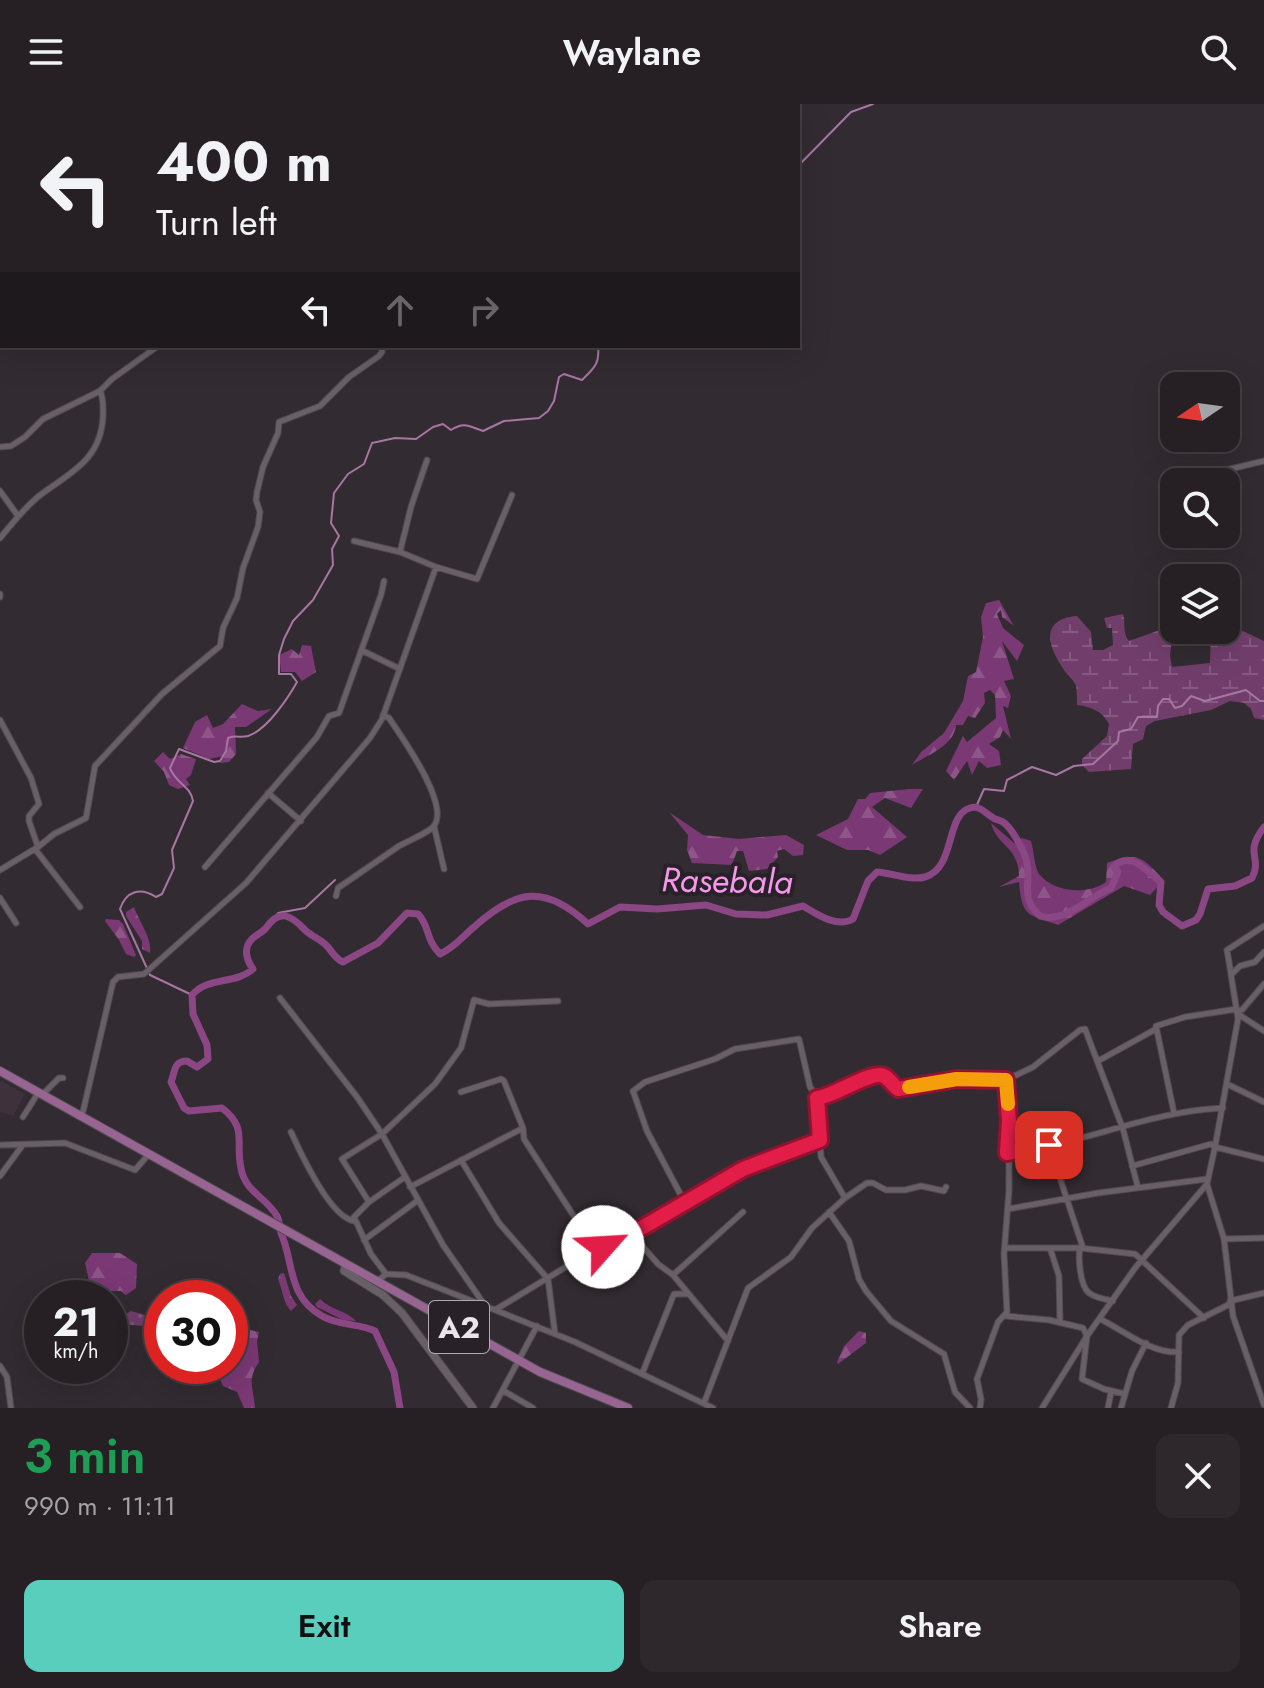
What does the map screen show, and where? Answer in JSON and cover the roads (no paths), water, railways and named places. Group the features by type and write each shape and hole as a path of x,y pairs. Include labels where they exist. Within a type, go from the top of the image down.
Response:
{"main road":[{"name":"A2","path":"0,1071 519,1360 576,1388 628,1408"}],"street":[{"path":"0,447 11,446 43,419 100,391 155,348"},
{"path":"0,870 54,834 86,818 95,766 168,688 220,646 223,628 237,598 243,568 258,527 260,512 257,492 279,422 320,406 349,377 379,356 382,348"},
{"path":"0,538 39,495 65,480 87,461 103,421 100,391"},
{"path":"400,552 427,460"},
{"path":"1235,468 1264,461"},
{"path":"0,491 18,516"},
{"path":"354,541 400,552 477,579 512,495"},
{"path":"82,1116 113,982 118,977 144,974 246,883 370,738 383,715 436,567"},
{"path":"205,867 317,737 329,716 339,713 384,581"},
{"path":"361,650 400,669"},
{"path":"383,715 389,718 430,783 436,807 434,826 444,869"},
{"path":"0,720 33,783 39,804 29,816 29,821 37,848 80,907"},
{"path":"268,793 301,821"},
{"path":"336,896 338,888 434,826"},
{"path":"0,898 16,923"},
{"path":"1042,1408 1087,1336 1142,1261 1207,1182 1223,1108 1237,1012 1227,950 1264,926"},
{"path":"1231,975 1243,965 1255,962 1264,952"},
{"path":"1098,1061 1157,1028 1158,1024 1185,1017 1242,1010 1264,984"},
{"path":"280,998 350,1086 382,1134 417,1201 484,1305"},
{"path":"369,1202 342,1159 382,1134 435,1084 456,1057 465,1038 474,1000 489,1004 558,1001"},
{"path":"1237,1012 1264,1031"},
{"path":"1157,1028 1174,1113"},
{"path":"817,1098 879,1074 898,1089 957,1079 1006,1080 1033,1067 1083,1029 1088,1032 1123,1129 1138,1188"},
{"path":"685,1203 642,1121 632,1095 637,1086 735,1049 799,1039 810,1087 817,1098 823,1162 845,1198"},
{"path":"23,1117 40,1094 63,1078"},
{"path":"461,1092 501,1079 523,1128 524,1139 595,1249"},
{"path":"1006,1080 1009,1121 1006,1316"},
{"path":"1227,1084 1264,1102"},
{"path":"1007,1153 1123,1129 1174,1113 1223,1108"},
{"path":"410,1187 523,1128"},
{"path":"291,1132 326,1195 348,1220 354,1221"},
{"path":"495,1310 595,1249 632,1234 743,1169 820,1140"},
{"path":"0,1145 65,1143 135,1170 149,1154"},
{"path":"1132,1166 1211,1144 1264,1159"},
{"path":"1049,1145 1082,1248"},
{"path":"0,1176 22,1146"},
{"path":"461,1160 499,1223 548,1279 555,1334"},
{"path":"386,1274 354,1221 356,1214 369,1202 405,1177"},
{"path":"1008,1209 1138,1188 1207,1182"},
{"path":"1207,1182 1224,1239 1230,1303 1264,1405"},
{"path":"704,1403 752,1283 770,1274 796,1252 812,1228 829,1212 870,1183 886,1190 921,1186 944,1191 946,1187"},
{"path":"364,1240 417,1201"},
{"path":"673,1275 743,1212"},
{"path":"829,1212 849,1241 859,1279 866,1291 891,1321 944,1354 955,1392 970,1408"},
{"path":"632,1234 639,1246 673,1275 729,1341"},
{"path":"1224,1239 1264,1238"},
{"path":"1005,1248 1082,1248 1135,1254 1204,1318"},
{"path":"1050,1248 1059,1276 1060,1322"},
{"path":"1082,1248 1078,1254 1085,1288 1092,1295 1113,1301"},
{"path":"346,1264 344,1271 383,1295 402,1313 473,1408"},
{"path":"378,1281 386,1274 406,1275 537,1326 713,1408"},
{"path":"1171,1408 1178,1383 1179,1335 1188,1325 1230,1303 1264,1293"},
{"path":"642,1374 674,1294 689,1294"},
{"path":"980,1408 977,1379 998,1322 1006,1316 1083,1328 1087,1336 1082,1379 1111,1392 1125,1394"},
{"path":"1100,1319 1146,1343 1168,1352 1179,1352"},
{"path":"493,1408 537,1326"},
{"path":"1121,1408 1132,1371 1146,1343"},
{"path":"0,1366 7,1377 11,1408"},
{"path":"504,1391 533,1408"},
{"path":"1108,1408 1111,1392"}],"waterway":[{"path":"800,164 851,112 873,104"},
{"path":"192,995 150,975 120,909 134,892 156,897 162,894 174,868 172,850 193,801 170,768 179,749 214,762 220,761 228,738 255,733 283,705 297,682 291,674 279,674 279,655 293,621 313,600 333,565 332,549 339,536 331,523 334,493 348,474 364,464 372,443 395,438 416,439 443,424 451,430 464,425 483,431 504,421 539,418 554,401 559,377 564,374 582,380 595,365 598,348"},
{"path":"976,807 984,789 1004,791 1007,780 1032,767 1056,775 1074,766 1093,764 1118,741 1119,732 1131,729 1138,717 1157,717 1158,706 1163,699 1169,699 1175,708 1182,706 1191,696 1205,701 1246,690 1264,701"},
{"name":"Rasebala","path":"400,1408 394,1372 375,1331 322,1316 311,1308 297,1289 278,1218 243,1176 235,1122 222,1108 189,1111 184,1108 171,1082 179,1063 187,1061 197,1067 208,1059 207,1045 193,1014 192,995 206,985 238,977 253,969 247,947 275,918 285,916 294,920 343,962 378,943 407,913 418,914 440,954 503,905 531,896 558,902 588,924 620,907 657,909 706,905 736,914 767,915 803,906 841,922 853,919 868,881 877,872 913,878 935,872 942,863 957,820 962,813 974,807 1003,822 1017,839 1028,867 1030,902 1040,916 1067,913 1111,888 1118,872 1114,866 1127,860 1139,864 1161,882 1159,905 1163,912 1182,926 1196,920 1208,889 1235,886 1252,878 1256,865 1255,844 1264,827"},
{"path":"276,916 305,908 335,880"}]}
